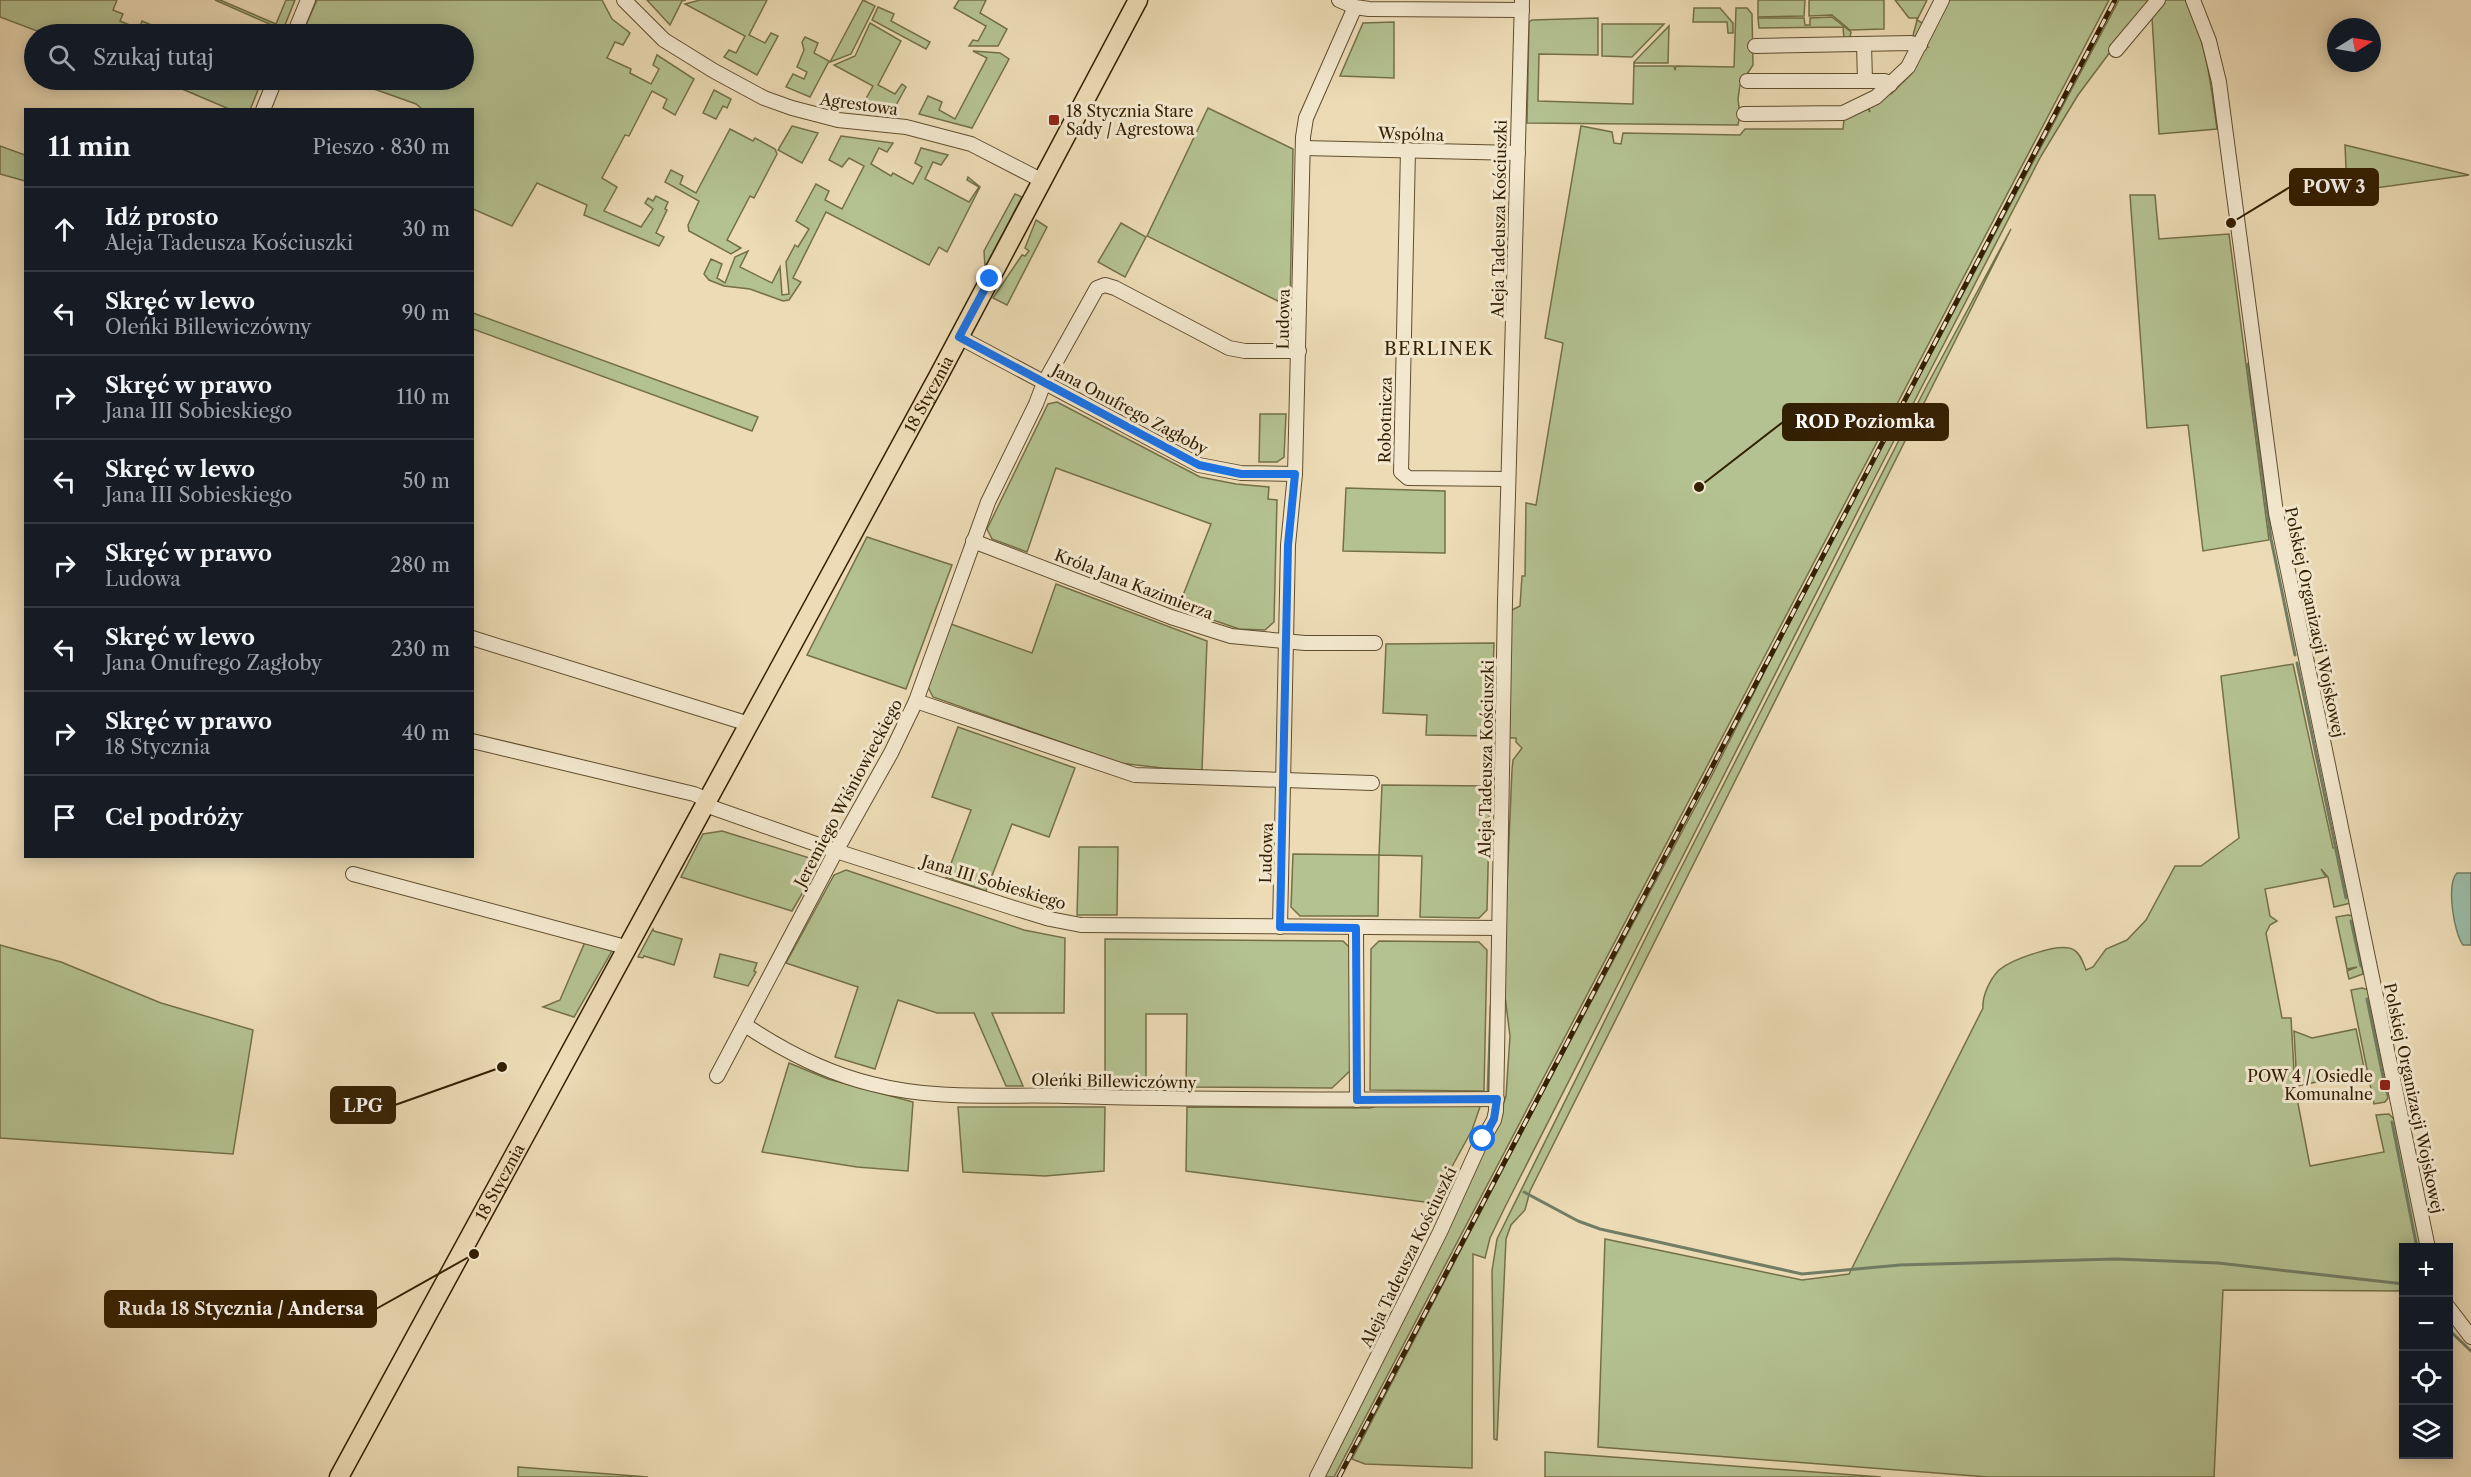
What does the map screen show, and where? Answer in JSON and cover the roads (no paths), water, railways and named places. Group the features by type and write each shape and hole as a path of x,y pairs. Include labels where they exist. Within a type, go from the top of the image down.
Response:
{"main road":[{"name":"18 Stycznia","path":"339,1477 959,337 1138,0"}],"street":[{"path":"298,24 308,0"},
{"name":"Agrestowa","path":"624,0 664,40 764,98 800,111 838,120 906,127 970,144 1041,180"},
{"path":"1339,0 1355,7 1522,5"},
{"path":"1744,114 1847,113 1876,97 1908,67 1942,0"},
{"path":"2116,50 2158,0"},
{"name":"Polskiej Organizacji Wojskowej","path":"2193,0 2213,54 2221,92 2276,513 2427,1243"},
{"name":"Aleja Tadeusza Kościuszki","path":"1317,1477 1418,1278 1479,1146 1494,1119 1497,1099 1508,479 1522,5"},
{"name":"Ludowa","path":"1280,927 1285,780 1288,545 1295,474 1303,148 1306,118 1355,7"},
{"path":"1755,46 1911,43 1920,45"},
{"path":"1864,44 1865,81"},
{"path":"1747,81 1885,81 1890,85"},
{"path":"264,108 271,90"},
{"name":"Wspólna","path":"1303,148 1518,153"},
{"name":"Robotnicza","path":"1408,150 1401,472 1408,478 1508,479"},
{"name":"Jeremiego Wiśniowieckiego","path":"717,1076 745,1025 762,987 891,753 916,701 988,502 1044,383 1094,292 1100,286 1105,285 1115,288 1229,348 1245,351 1299,351"},
{"name":"Jana Onufrego Zagłoby","path":"959,337 1199,465 1241,474 1295,474"},
{"name":"Króla Jana Kazimierza","path":"973,541 1216,632 1251,639 1287,641"},
{"path":"474,639 749,724"},
{"path":"1287,641 1375,643"},
{"path":"916,701 1135,775 1372,783"},
{"path":"474,741 694,794 706,803"},
{"name":"Jana III Sobieskiego","path":"706,803 836,851 1050,919 1071,923 1110,926 1499,928"},
{"path":"353,874 627,949"},
{"path":"1356,928 1357,1100"},
{"name":"Oleńki Billewiczówny","path":"745,1025 774,1044 807,1061 870,1084 917,1093 962,1096 1025,1095 1179,1099 1497,1099"},
{"path":"2453,1314 2471,1337"}],"waterway":[{"path":"2248,364 2271,539 2295,655"},
{"path":"2297,663 2346,898"},
{"path":"2351,921 2361,966"},
{"path":"2367,999 2386,1091"},
{"path":"1488,1092 1491,1006"},
{"path":"2392,1122 2416,1243"},
{"path":"1524,1192 1578,1221 1600,1229 1802,1274 1900,1265 2116,1259 2218,1263 2399,1283"},
{"path":"2453,1334 2471,1351"}],"railway":[{"path":"1339,1477 2115,0"}],"place":[{"name":"18 Stycznia Stare Sady / Agrestowa","path":"1054,120"},
{"name":"POW 3","path":"2231,223"},
{"name":"ROD Poziomka","path":"1699,487"},
{"name":"LPG","path":"502,1067"},
{"name":"POW 4 / Osiedle Komunalne","path":"2385,1085"},
{"name":"Ruda 18 Stycznia / Andersa","path":"474,1254"}],"district":[{"name":"BERLINEK","path":"1439,349"}]}
